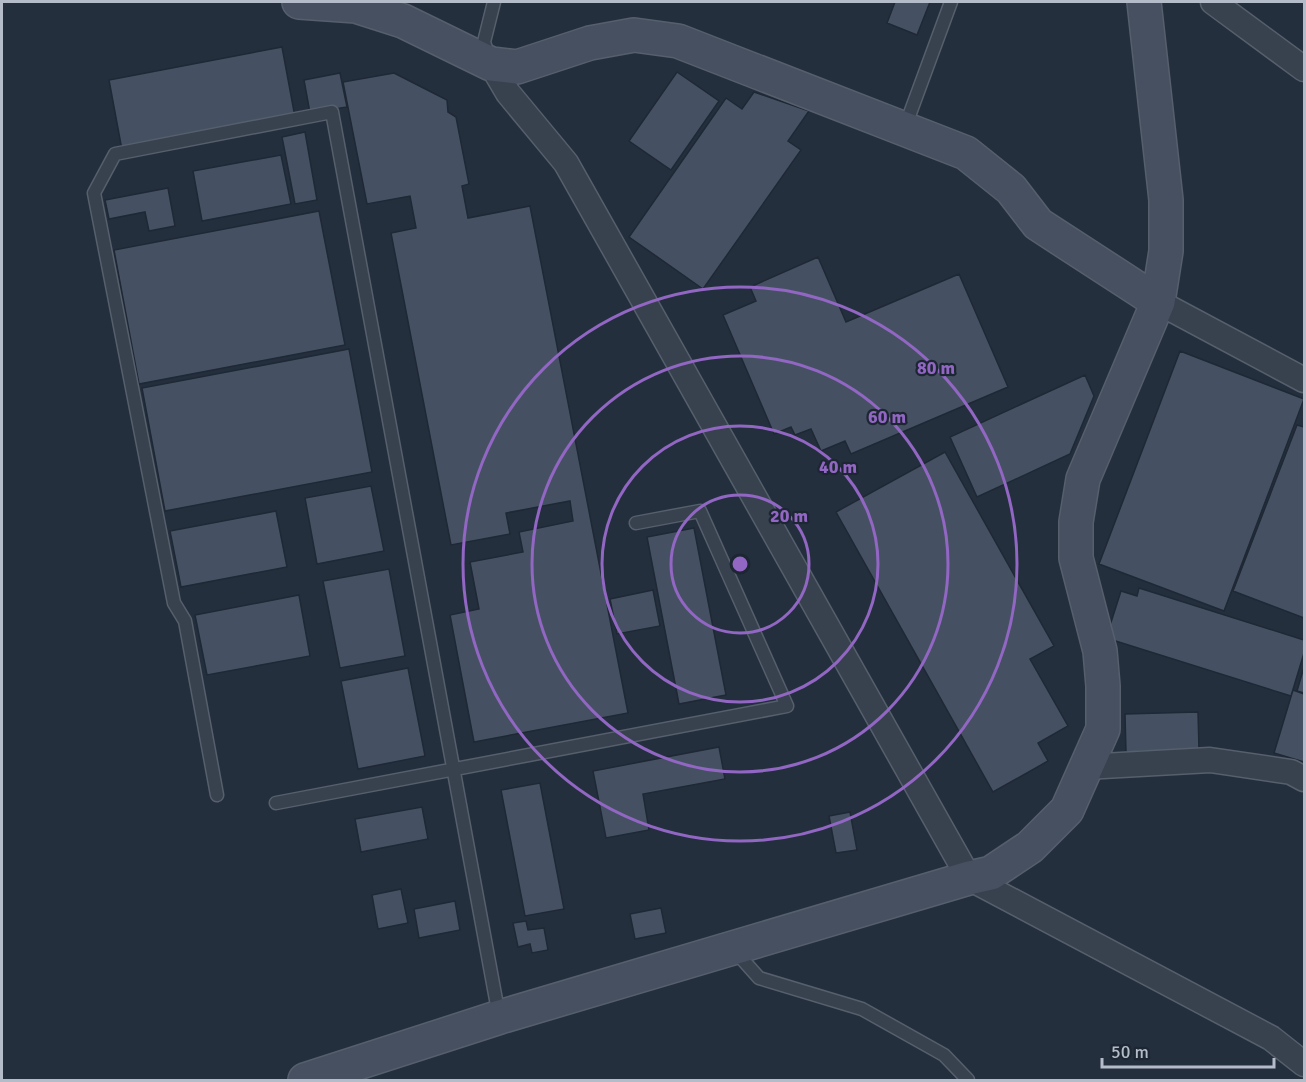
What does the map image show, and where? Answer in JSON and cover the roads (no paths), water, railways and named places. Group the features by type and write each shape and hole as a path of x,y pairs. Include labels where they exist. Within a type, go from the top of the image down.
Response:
{"street":[{"path":"299,2 356,6 403,21 491,64 517,67 590,43 634,36 678,41 966,153 1011,189 1038,224 1158,302 1305,380"},
{"path":"305,1080 500,1017 991,873 1030,847 1067,810 1103,729 1100,651 1076,558 1076,522 1083,479 1158,302 1166,251 1166,200 1144,2"},
{"path":"1213,2 1305,69"},
{"path":"491,64 508,93 566,163 969,878 1271,1038 1305,1064"},
{"path":"1086,767 1210,760 1291,772 1305,779"}],"lane":[{"path":"491,64 484,42 494,2"},
{"path":"904,129 951,2"},
{"path":"217,795 185,621 174,603 94,193 115,154 332,112 500,1017"},
{"path":"276,803 787,706 700,511 636,523"},
{"path":"732,948 759,978 861,1009 944,1056 968,1080"}]}
